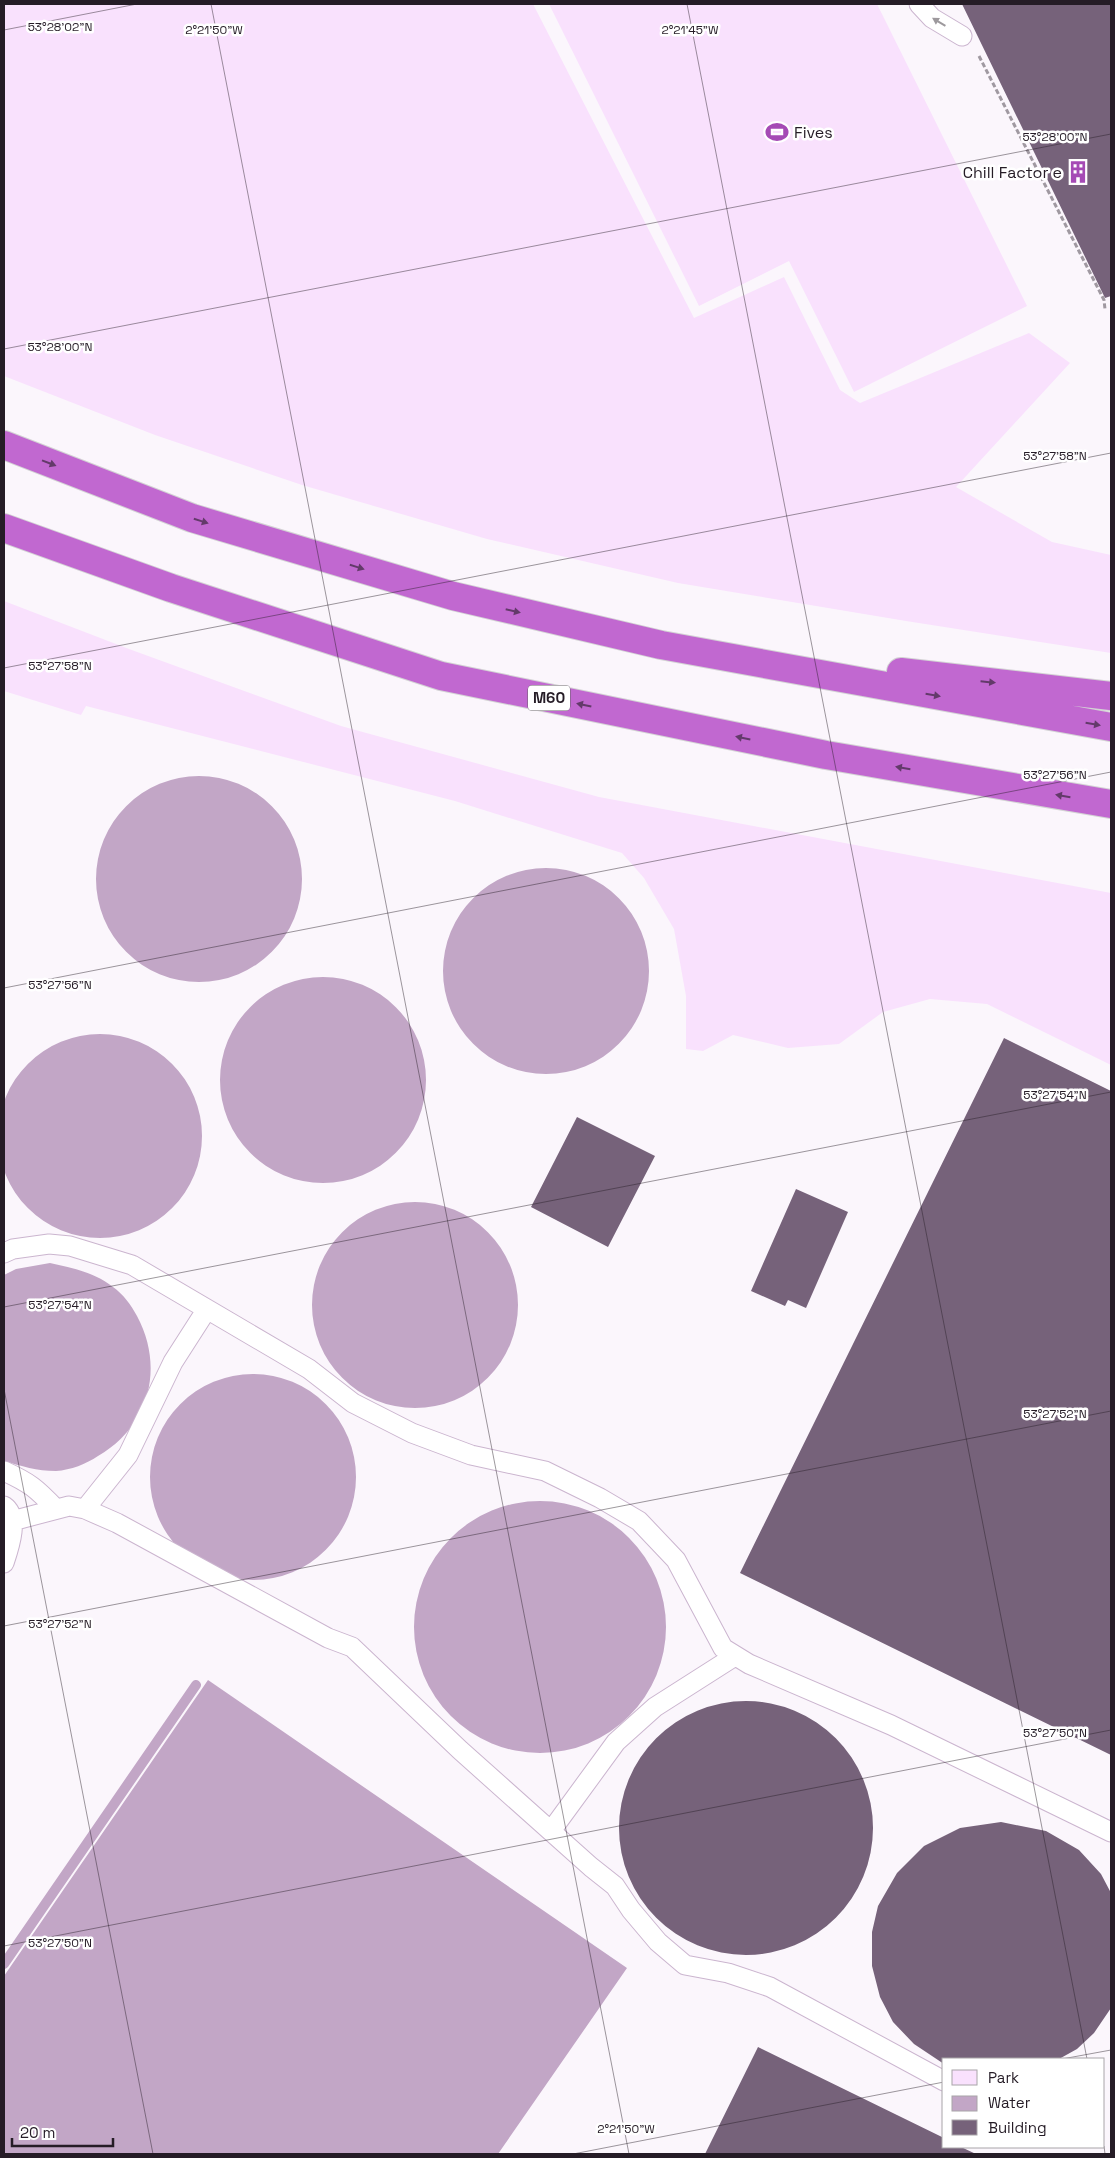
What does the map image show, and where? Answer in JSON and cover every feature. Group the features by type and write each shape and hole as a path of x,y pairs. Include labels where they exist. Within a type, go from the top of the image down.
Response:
{"highway":[{"path":"4,445 201,521 453,596 661,645 1111,728"},
{"name":"M60","path":"4,528 171,588 441,676 826,755 1111,804"},
{"path":"661,645 1111,696"}],"lane":[{"path":"919,4 932,18 962,36"},
{"path":"4,1253 13,1249 49,1244 70,1246 132,1265 309,1369 353,1404 412,1433 471,1454 545,1471 600,1498 639,1522 676,1560 722,1648 749,1664 891,1725 1111,1832"},
{"path":"85,1509 128,1455 173,1362 207,1309"},
{"path":"4,1471 22,1478 36,1488 56,1509"},
{"path":"4,1563 10,1547 8,1514 69,1506 85,1509 117,1523 328,1638 352,1647 460,1750 550,1831 615,1886 631,1910 658,1942 685,1965 728,1972 770,1988 942,2080"},
{"path":"550,1831 616,1742 655,1707 735,1656"}],"path":[{"path":"978,52 1104,300 1105,309"}],"green space":[{"path":"4,4 533,4 694,318 784,277 840,390 860,403 1029,333 1070,363 956,487 1052,542 1111,555 1111,653 678,583 487,539 302,485 155,435 4,376"},
{"name":"Fives","path":"549,4 877,4 1027,306 854,392 789,261 699,306"},
{"path":"4,601 129,649 341,726 599,797 1111,893 1111,1065 987,1004 930,999 883,1012 839,1044 788,1048 733,1035 703,1051 686,1049 686,996 674,929 644,878 622,853 455,801 86,706 81,715 4,691"}],"water":[{"path":"189,776 209,776 229,780 248,788 272,806 290,830 298,849 302,879 298,909 290,928 272,952 248,970 229,978 209,982 189,982 169,978 150,970 134,959 119,944 108,928 100,909 96,889 96,869 100,849 108,830 119,814 134,799 150,788 169,780"},
{"path":"536,868 556,868 576,872 595,880 619,898 637,922 645,941 649,971 645,1001 637,1020 619,1044 595,1062 576,1070 556,1074 536,1074 516,1070 497,1062 481,1051 466,1036 455,1020 447,1001 443,981 443,961 447,941 455,922 466,906 481,891 497,880 516,872"},
{"path":"313,977 333,977 353,981 372,989 396,1007 414,1031 422,1050 426,1080 422,1110 414,1129 396,1153 372,1171 353,1179 333,1183 313,1183 293,1179 274,1171 258,1160 243,1145 232,1129 224,1110 220,1090 220,1070 224,1050 232,1031 243,1015 258,1000 274,989 293,981"},
{"path":"90,1034 110,1034 130,1038 148,1046 165,1057 179,1071 190,1088 198,1106 202,1126 202,1146 198,1166 190,1184 179,1201 165,1215 148,1226 130,1234 110,1238 90,1238 70,1234 52,1226 35,1215 15,1193 2,1166 -1,1151 -1,1121 2,1106 10,1088 21,1071 35,1057 52,1046 70,1038"},
{"path":"405,1202 425,1202 445,1206 464,1214 488,1232 506,1256 514,1275 518,1305 514,1335 506,1354 488,1378 464,1396 445,1404 425,1408 405,1408 385,1404 366,1396 350,1385 335,1370 324,1354 316,1335 312,1315 312,1295 316,1275 324,1256 335,1240 350,1225 366,1214 385,1206"},
{"path":"50,1263 91,1274 106,1282 120,1293 137,1316 150,1356 150,1376 147,1395 140,1413 130,1429 115,1444 93,1459 73,1468 56,1471 36,1469 4,1461 4,1275 16,1269"},
{"path":"253,1374 273,1376 292,1382 310,1391 326,1404 339,1420 348,1438 354,1457 356,1477 354,1497 348,1516 339,1534 326,1550 310,1563 292,1572 273,1578 253,1580 233,1578 214,1572 196,1563 180,1550 167,1534 158,1516 152,1497 150,1477 152,1457 158,1438 167,1420 180,1404 196,1391 214,1382 233,1376"},
{"path":"528,1501 552,1501 577,1506 600,1515 620,1529 638,1547 652,1567 661,1590 666,1615 664,1652 652,1687 638,1707 620,1725 600,1739 577,1748 552,1753 528,1753 503,1748 480,1739 460,1725 442,1707 428,1687 419,1664 414,1639 414,1615 419,1590 428,1567 442,1547 460,1529 480,1515 503,1506"},
{"path":"208,1680 627,1968 498,2154 4,2154 4,1976"}],"building":[{"name":"Chill Factor e","path":"962,4 1111,4 1111,296 1105,298"},
{"path":"1004,1038 1111,1091 1111,1755 740,1573"},
{"path":"577,1117 655,1156 608,1247 531,1207"},
{"path":"796,1189 848,1212 806,1308 788,1300 785,1306 751,1291"},
{"path":"746,1701 783,1707 806,1716 826,1730 844,1748 858,1768 867,1791 873,1828 867,1865 858,1888 844,1908 826,1926 806,1940 783,1949 746,1955 709,1949 686,1940 666,1926 648,1908 634,1888 625,1865 619,1828 625,1791 634,1768 648,1748 666,1730 686,1716 709,1707"},
{"path":"1001,1822 1046,1831 1079,1850 1101,1874 1111,1893 1111,2008 1094,2033 1077,2049 1061,2058 942,2058 942,2063 914,2044 893,2022 880,1997 872,1966 872,1932 878,1906 897,1873 924,1846 960,1828"},
{"path":"758,2047 942,2137 942,2148 963,2148 976,2154 705,2154"}],"waterway":[{"path":"4,1964 196,1685"}],"place":[{"name":"Fives","path":"777,132"},
{"name":"Chill Factor e","path":"1078,172"}]}
